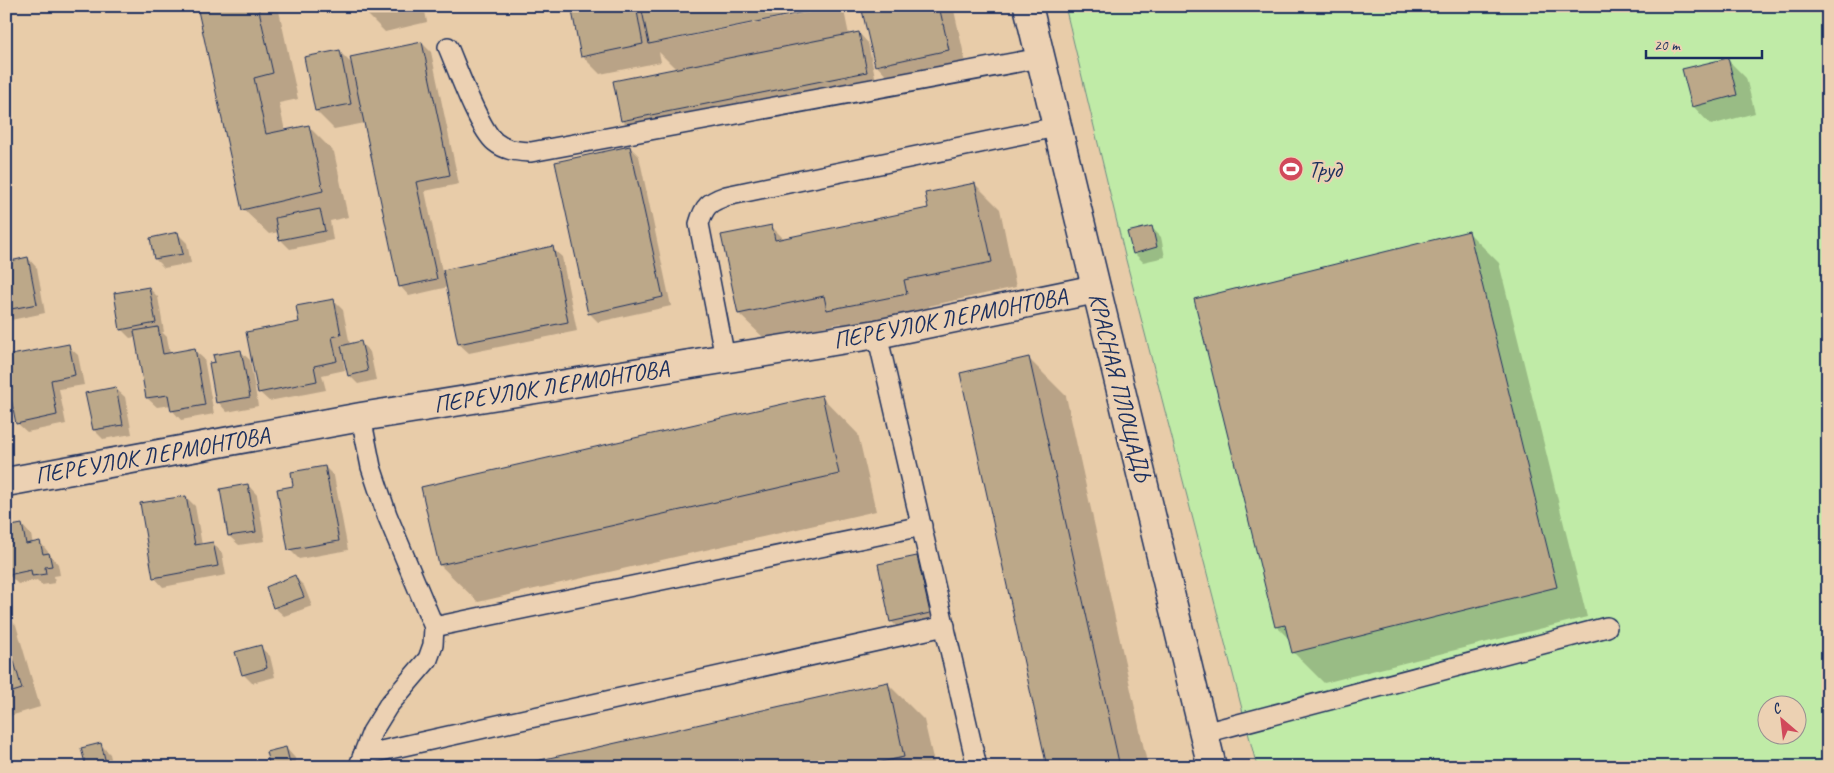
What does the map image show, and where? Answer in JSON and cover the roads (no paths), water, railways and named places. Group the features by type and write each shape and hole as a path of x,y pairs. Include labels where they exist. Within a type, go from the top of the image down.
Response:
{"street":[{"name":"КРАСНАЯ ПЛОЩАДЬ","path":"1028,6 1212,767"},
{"name":"ПЕРЕУЛОК ЛЕРМОНТОВА","path":"6,482 361,417 877,334 1096,290"}],"lane":[{"path":"448,47 484,129 494,142 510,151 531,152 1040,58"},
{"path":"725,358 699,224 702,212 712,201 726,196 1056,127"},
{"path":"877,334 976,767"},
{"path":"361,417 371,467 387,515 434,627 433,645 428,659 388,706 372,732 361,761"},
{"path":"434,627 922,526"},
{"path":"361,761 945,626"},
{"path":"1204,733 1607,627"}],"place":[{"name":"Труд","path":"1291,169"}]}
